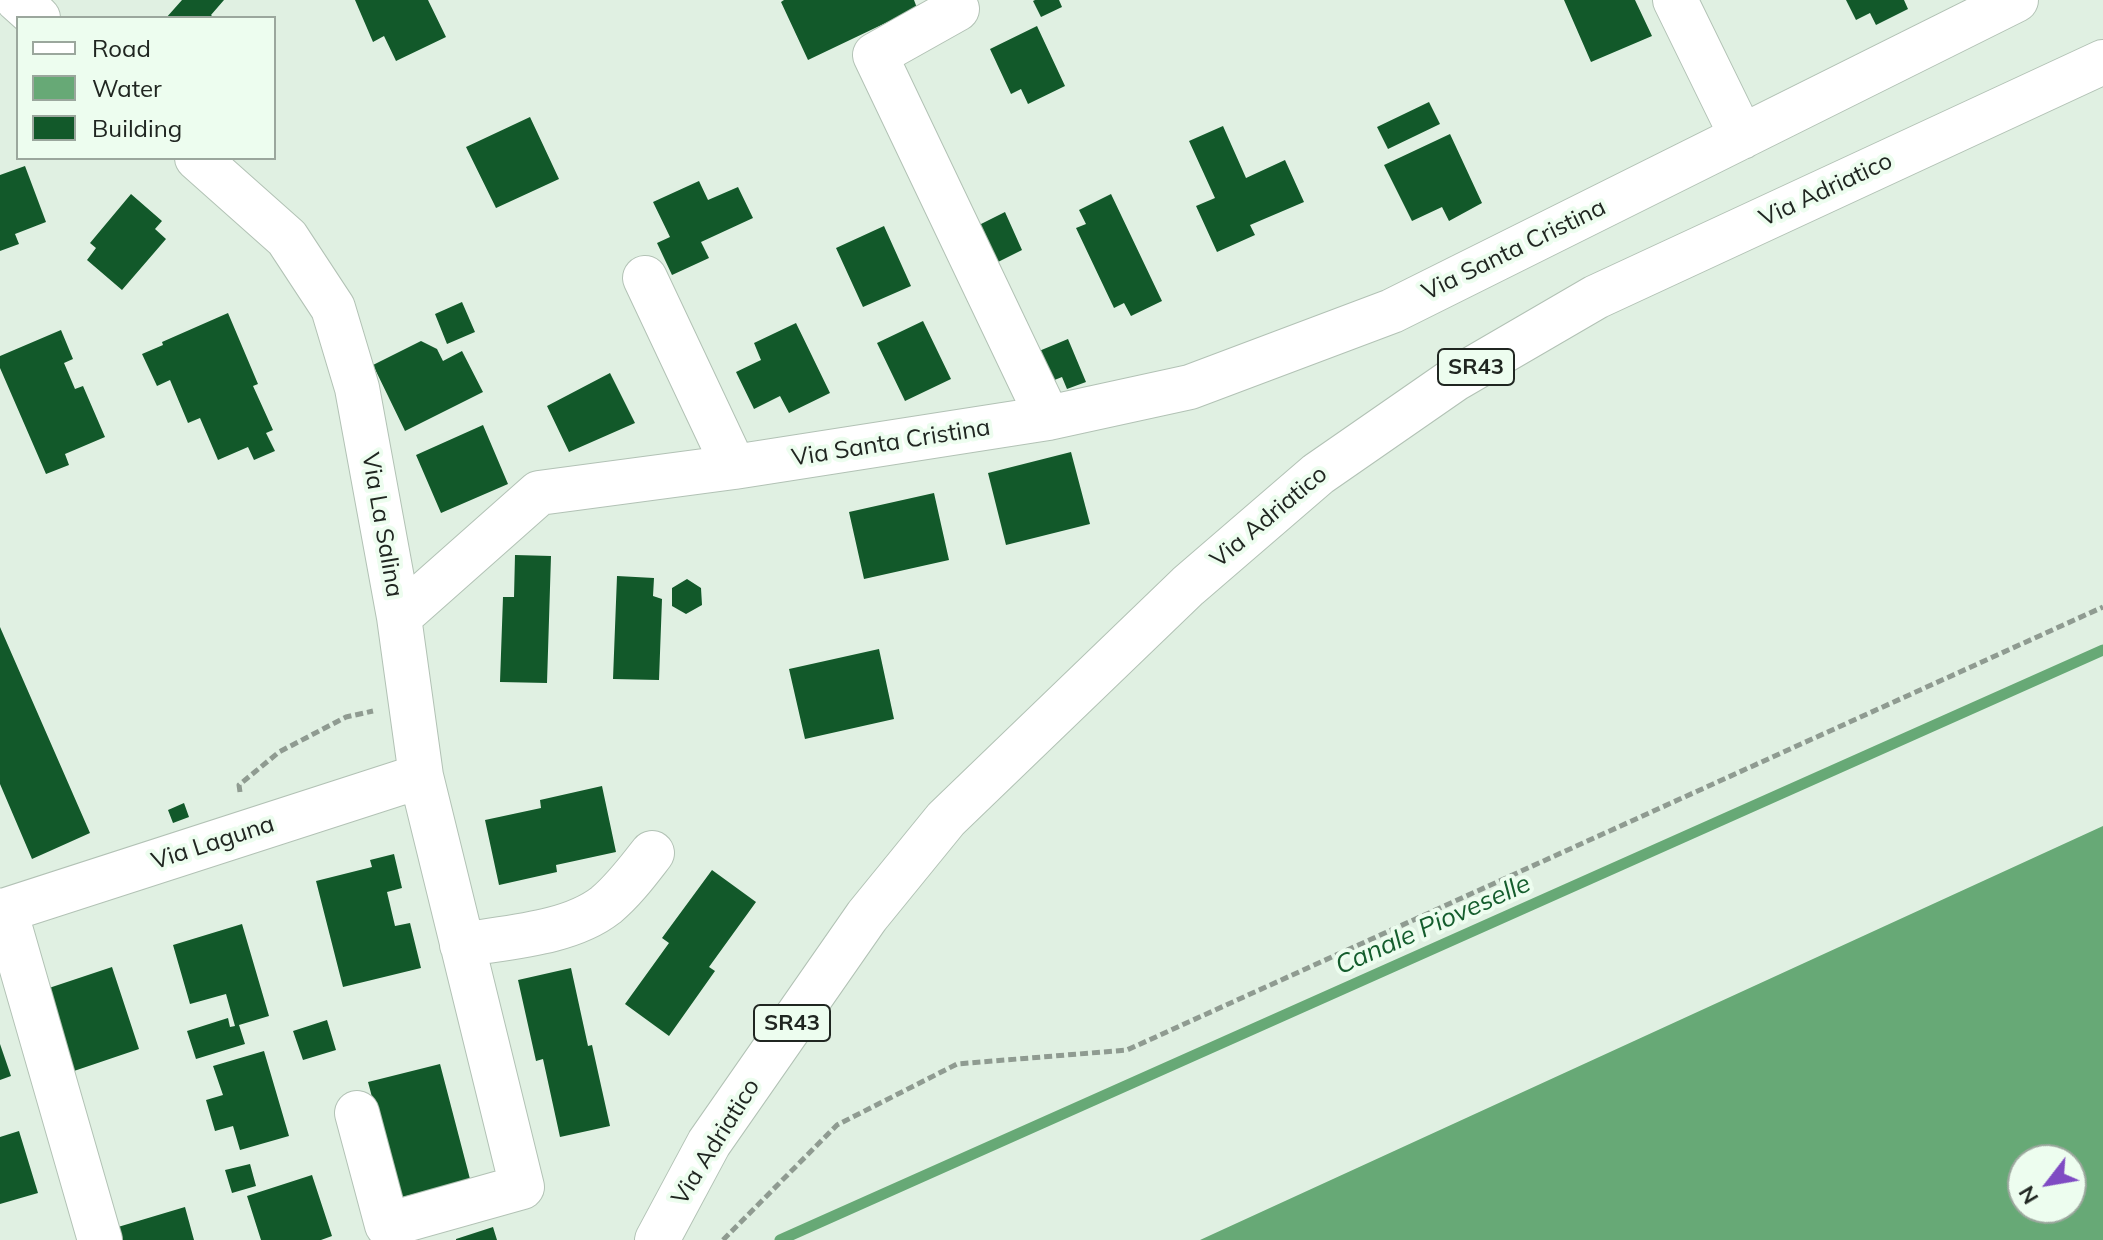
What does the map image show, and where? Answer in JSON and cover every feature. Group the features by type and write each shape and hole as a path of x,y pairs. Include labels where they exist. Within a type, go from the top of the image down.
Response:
{"street":[{"path":"18,0 36,16"},
{"path":"1675,0 1742,137"},
{"name":"Via Santa Cristina","path":"399,617 539,493 734,467 1048,418 1190,387 1392,311 1742,137 1952,14 2016,0"},
{"path":"957,9 875,55 1048,418"},
{"name":"Via Adriatico","path":"657,1240 709,1143 867,916 946,819 1188,586 1318,474 1455,379 1596,297 2103,62"},
{"name":"Via La Salina","path":"199,160 287,238 333,308 357,388 399,617 421,776 522,1187 387,1225 357,1113"},
{"path":"645,278 734,467"},
{"name":"Via Laguna","path":"100,1240 3,911 421,776"},
{"path":"462,945 564,927 603,907 623,890 652,853"}],"path":[{"path":"723,1240 837,1125 957,1064 1127,1050 2103,607"},
{"path":"247,832 239,785 279,752 346,717 411,703"}],"water":[{"path":"2103,826 2103,1240 1200,1240"}],"building":[{"path":"182,0 224,0 212,16 168,16"},
{"path":"355,0 428,0 446,37 396,61 384,36 373,42"},
{"path":"914,0 917,8 808,60 781,2"},
{"path":"1035,0 1059,0 1062,7 1041,17"},
{"path":"1564,0 1635,0 1652,36 1591,62"},
{"path":"1846,0 1904,0 1908,9 1876,25 1870,13 1856,20"},
{"path":"1037,26 1065,86 1028,104 1021,89 1011,94 990,49"},
{"path":"1429,102 1440,124 1388,149 1377,127"},
{"path":"530,117 559,179 496,208 466,147"},
{"path":"1223,126 1246,178 1285,160 1304,202 1250,225 1255,235 1217,252 1196,206 1215,198 1189,141"},
{"path":"1450,134 1482,203 1449,221 1442,207 1412,221 1384,165"},
{"path":"25,166 46,222 15,234 19,244 0,251 0,175"},
{"path":"699,181 708,200 738,187 753,218 701,242 709,258 672,275 657,243 670,237 653,202"},
{"path":"131,194 162,221 155,229 166,239 122,290 87,260 96,248 90,243"},
{"path":"1111,194 1162,301 1131,316 1124,303 1114,308 1076,228 1086,224 1079,210"},
{"path":"1005,212 1022,250 996,263 979,225"},
{"path":"884,226 911,286 863,307 836,248"},
{"path":"462,302 475,332 447,344 435,314"},
{"path":"228,313 258,384 253,386 273,430 266,433 275,451 254,460 248,447 218,460 200,418 188,423 170,380 157,386 142,354"},
{"path":"923,321 951,379 905,401 877,343"},
{"path":"796,323 830,393 789,413 780,396 754,409 736,372 761,360 754,343"},
{"path":"61,330 73,359 64,363 75,389 83,386 105,437 65,454 69,465 46,474 0,368 0,356"},
{"path":"1068,339 1086,382 1067,389 1062,377 1052,381 1039,351"},
{"path":"421,341 437,349 443,361 462,351 483,392 405,431 373,365"},
{"path":"610,373 635,423 569,452 547,406"},
{"path":"483,425 508,484 441,513 416,455"},
{"path":"1071,452 1090,524 1006,545 988,473"},
{"path":"934,493 949,560 864,579 849,512"},
{"path":"515,555 551,556 547,683 500,682 503,597 514,597"},
{"path":"617,576 654,578 653,596 662,599 659,680 613,679"},
{"path":"687,579 701,588 702,605 686,614 672,606 672,588"},
{"path":"0,627 90,833 32,859 0,784"},
{"path":"879,649 894,719 805,739 789,669"},
{"path":"602,786 616,852 556,865 557,872 499,885 485,820 541,808 540,800"},
{"path":"184,803 189,817 173,823 168,810"},
{"path":"394,854 402,888 387,892 395,926 410,923 421,968 343,987 316,881 372,867 370,860"},
{"path":"712,870 756,902 709,967 715,971 669,1036 625,1004 669,943 662,938"},
{"path":"242,924 269,1016 239,1025 245,1044 196,1059 187,1031 228,1018 230,1027 235,1026 226,994 190,1004 173,945"},
{"path":"112,967 139,1049 74,1071 46,989"},
{"path":"571,968 610,1126 560,1137 543,1059 536,1061 518,980"},
{"path":"327,1020 336,1050 303,1060 293,1031"},
{"path":"0,1044 11,1076 0,1080"},
{"path":"264,1051 289,1136 240,1150 233,1126 215,1131 206,1100 223,1095 213,1066"},
{"path":"440,1064 470,1179 399,1198 368,1082"},
{"path":"19,1131 38,1193 0,1204 0,1137"},
{"path":"250,1164 256,1186 232,1193 225,1170"},
{"path":"312,1175 332,1236 321,1240 261,1240 247,1196"},
{"path":"185,1207 194,1240 122,1240 118,1227"},
{"path":"493,1227 497,1240 456,1240 456,1239"}],"waterway":[{"name":"Canale Pioveselle","path":"780,1240 2103,650"}]}
